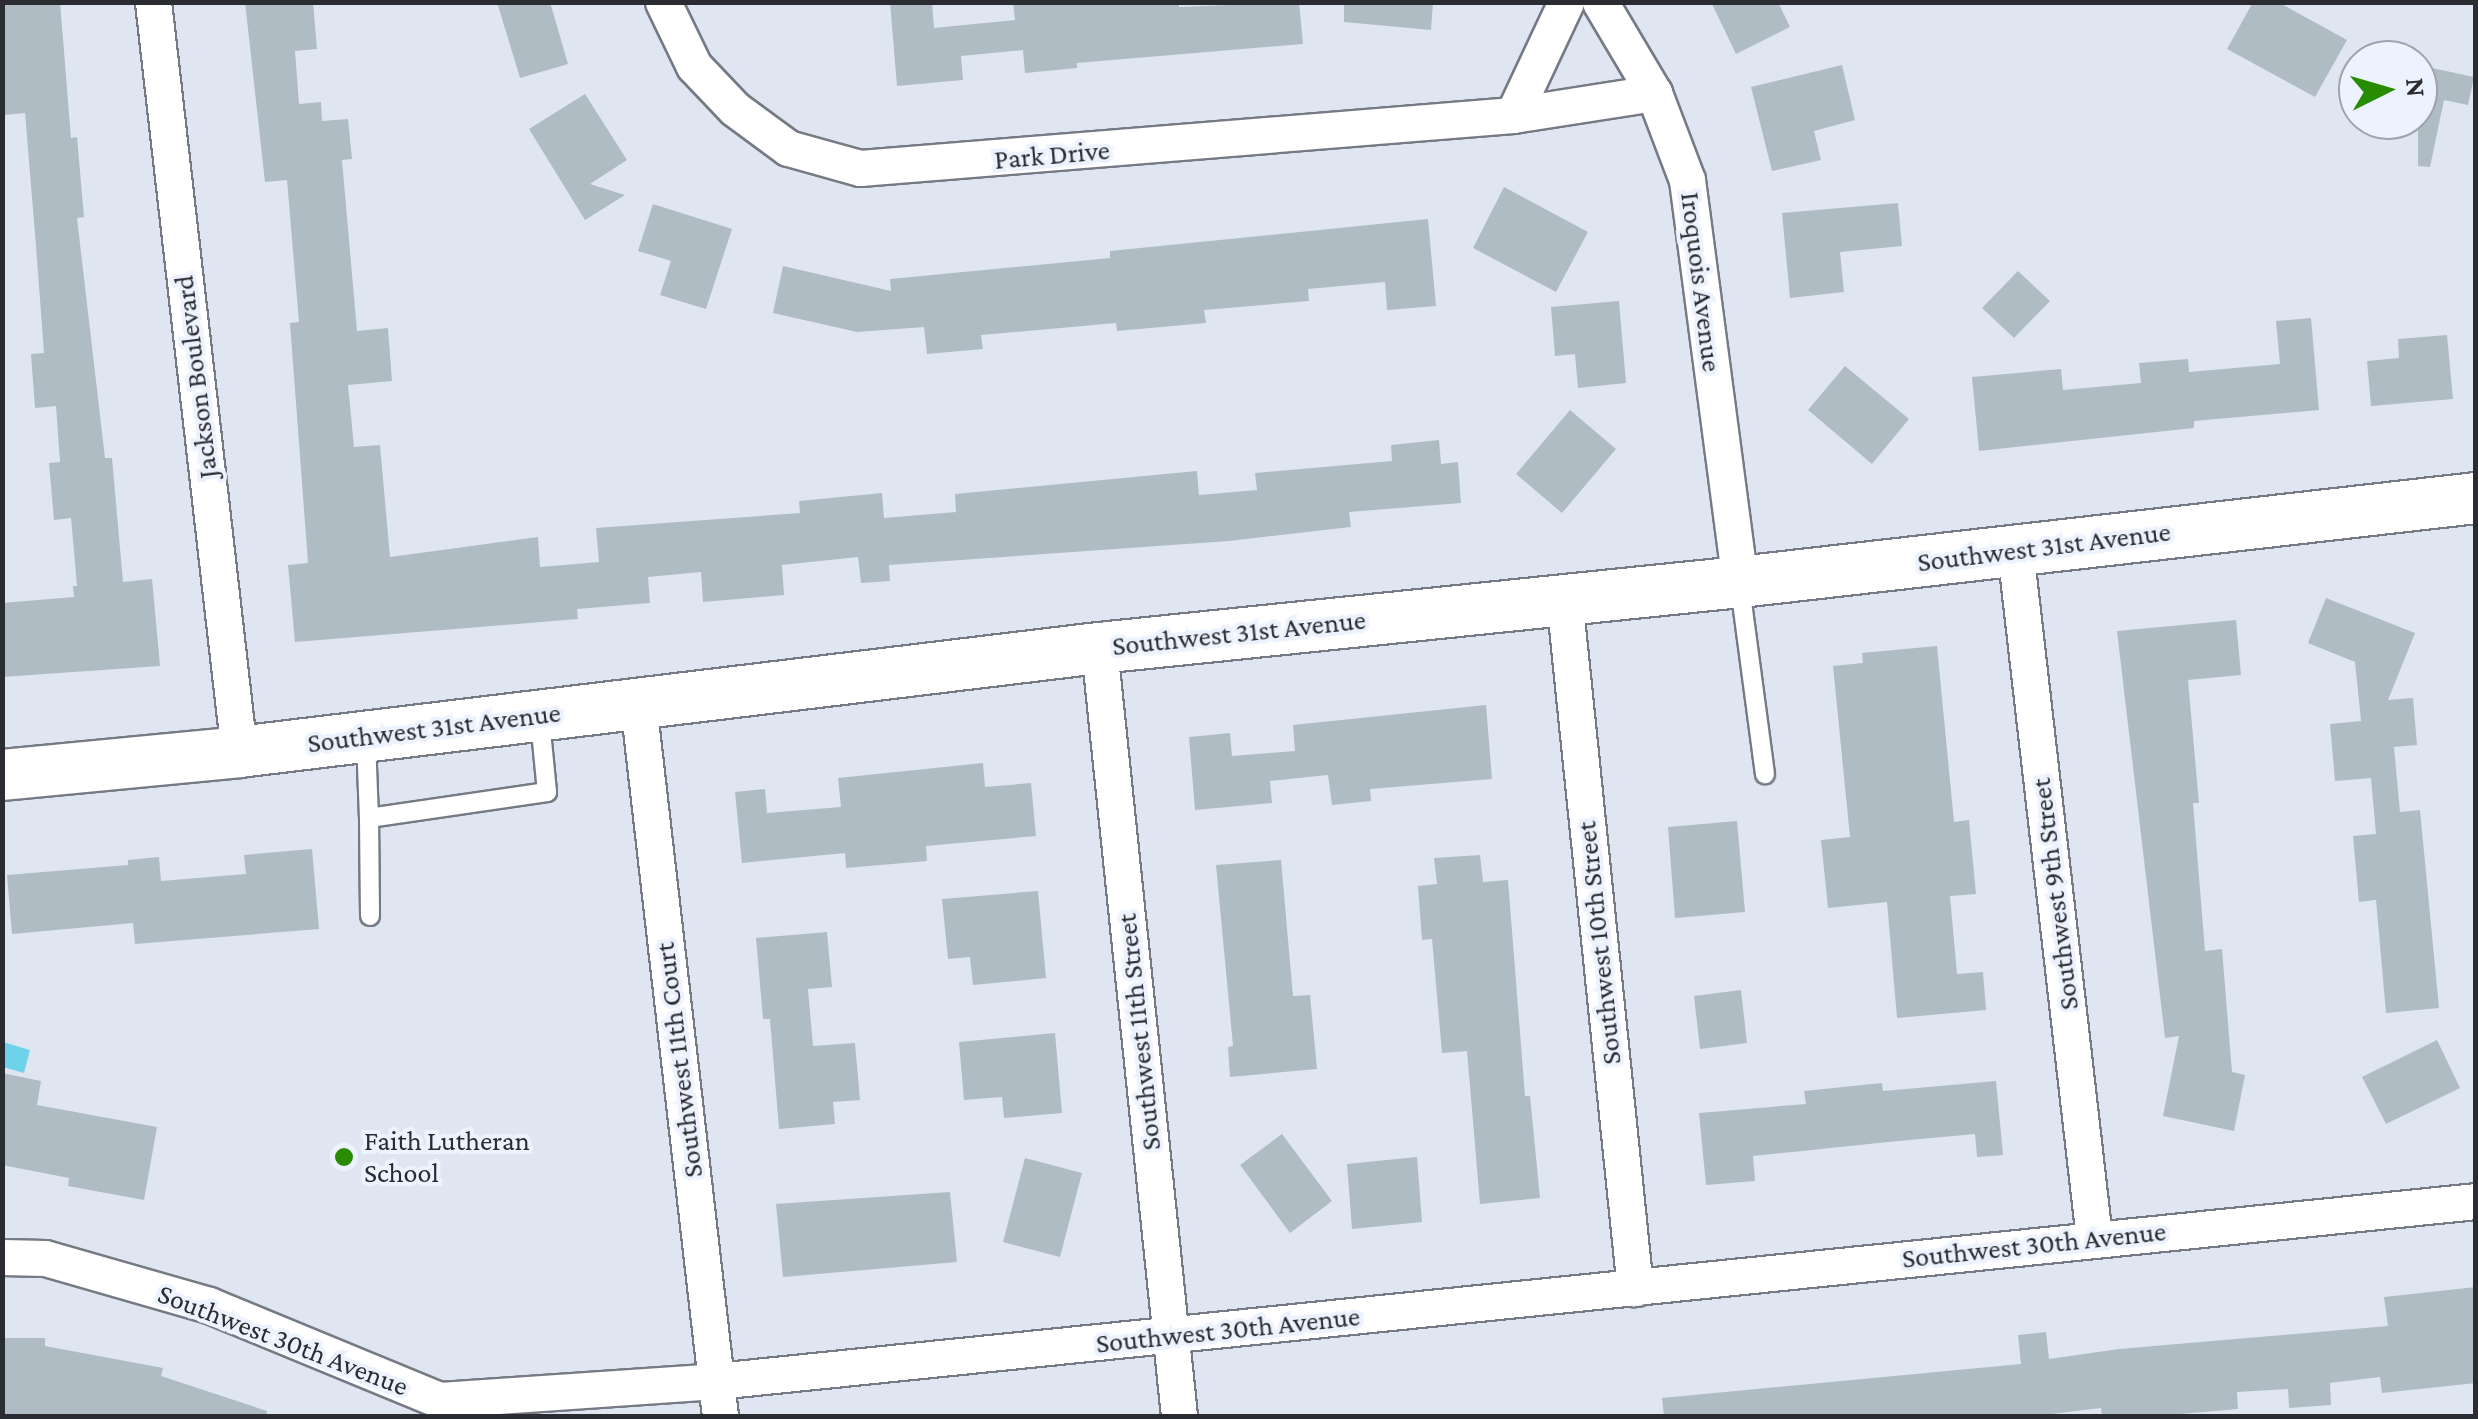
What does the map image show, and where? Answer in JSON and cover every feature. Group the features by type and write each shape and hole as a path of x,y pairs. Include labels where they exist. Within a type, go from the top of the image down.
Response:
{"main road":[{"name":"Southwest 31st Avenue","path":"2,775 239,752 1099,648 1740,582 2476,498"}],"street":[{"name":"Jackson Boulevard","path":"153,2 239,752"},
{"name":"Park Drive","path":"663,2 694,66 735,108 788,148 860,168 1513,115 1654,93"},
{"path":"1513,115 1566,2"},
{"name":"Iroquois Avenue","path":"1600,2 1654,93 1688,180 1740,582"},
{"name":"Southwest 9th Street","path":"2015,550 2094,1238"},
{"name":"Southwest 10th Street","path":"1564,598 1635,1288"},
{"name":"Southwest 11th Street","path":"1099,648 1179,1416"},
{"name":"Southwest 11th Court","path":"638,703 720,1416"},
{"name":"Southwest 30th Avenue","path":"2,1256 45,1258 208,1305 439,1400 716,1381 2476,1201"}],"lane":[{"path":"1740,582 1765,774"},
{"path":"368,818 546,792 540,715"},
{"path":"366,737 370,916"}],"water":[{"path":"3,1042 30,1050 24,1073 3,1067"}],"building":[{"path":"2,2 60,2 71,138 77,137 84,217 77,218 105,458 112,458 123,582 152,579 160,666 2,677 2,603 74,597 73,586 77,586 71,518 54,520 49,463 60,462 56,406 35,408 31,354 44,353 36,246 25,113 4,115"},
{"path":"245,2 313,2 317,49 295,51 299,104 321,102 322,121 348,119 352,159 342,160 357,331 388,328 392,381 348,385 354,447 380,445 390,557 538,537 540,567 599,562 596,528 800,513 799,501 882,493 884,518 956,512 955,494 1197,471 1199,495 1257,490 1255,473 1392,461 1391,445 1439,440 1441,464 1458,462 1461,503 1349,512 1351,527 1229,541 889,565 890,581 861,583 858,557 782,565 784,595 703,602 701,572 648,577 650,603 577,609 578,619 295,642 288,565 308,563 290,323 299,322 287,180 265,182"},
{"path":"497,2 550,2 568,64 520,78"},
{"path":"890,2 932,2 934,28 1015,20 1013,2 1179,2 1179,7 1299,2 1303,44 1077,63 1077,68 1025,73 1023,50 961,56 963,80 897,86"},
{"path":"1344,2 1433,2 1431,30 1344,22"},
{"path":"1711,2 1778,2 1790,27 1736,54"},
{"path":"2253,2 2278,2 2347,40 2338,40 2338,56 2315,97 2227,49"},
{"path":"1842,65 1855,120 1814,131 1821,160 1772,171 1751,87"},
{"path":"2438,69 2474,77 2468,105 2444,100 2438,129"},
{"path":"585,94 627,160 590,184 625,195 585,220 529,129"},
{"path":"2418,140 2436,140 2430,167 2418,166"},
{"path":"1504,187 1588,232 1556,292 1473,248"},
{"path":"1898,203 1902,246 1840,252 1844,292 1790,298 1782,213"},
{"path":"653,204 732,229 706,309 660,295 671,261 638,251"},
{"path":"1428,219 1436,306 1387,310 1385,282 1308,289 1309,301 1204,310 1206,323 1117,331 1116,323 981,335 983,349 927,354 924,327 857,332 773,313 783,266 891,291 890,279 1110,258 1110,251"},
{"path":"2018,271 2050,301 2014,338 1982,308"},
{"path":"1619,301 1626,383 1578,388 1575,354 1555,356 1551,307"},
{"path":"2311,318 2319,410 2194,421 2194,428 1979,451 1972,377 2061,369 2063,390 2141,383 2139,363 2188,359 2189,372 2280,364 2276,321"},
{"path":"2447,335 2453,399 2371,406 2367,361 2399,358 2398,339"},
{"path":"1845,366 1909,419 1872,464 1808,410"},
{"path":"1570,410 1616,449 1562,513 1516,474"},
{"path":"2326,598 2415,633 2388,700 2413,698 2417,745 2394,747 2400,812 2420,810 2439,1008 2386,1013 2376,900 2359,902 2353,836 2376,834 2371,778 2335,781 2330,724 2361,721 2355,662 2308,643"},
{"path":"2236,620 2241,675 2188,680 2199,803 2193,803 2205,951 2222,949 2232,1072 2245,1075 2234,1131 2163,1116 2179,1036 2165,1038 2117,631"},
{"path":"1937,646 1954,822 1969,820 1976,894 1950,896 1957,974 1983,972 1986,1010 1897,1018 1887,902 1828,908 1821,840 1850,837 1833,666 1863,663 1862,653"},
{"path":"1486,705 1492,779 1370,789 1371,801 1332,805 1328,775 1270,781 1272,803 1195,810 1189,737 1230,733 1232,756 1295,751 1293,725"},
{"path":"983,763 985,787 1031,783 1036,836 926,846 927,861 846,868 845,853 742,863 735,792 765,789 767,813 841,807 838,778"},
{"path":"1737,821 1745,912 1675,918 1668,827"},
{"path":"312,849 319,929 135,944 133,923 12,934 7,875 128,865 128,860 159,857 161,881 246,874 244,855"},
{"path":"1480,855 1483,882 1508,880 1525,1096 1530,1096 1540,1198 1480,1204 1467,1051 1442,1053 1432,939 1422,940 1418,886 1437,884 1434,858"},
{"path":"1281,860 1293,996 1310,995 1317,1069 1230,1077 1228,1047 1233,1046 1216,865"},
{"path":"1038,891 1046,978 973,985 970,957 948,959 942,899"},
{"path":"827,932 832,987 808,989 813,1046 855,1043 860,1100 833,1102 835,1124 779,1129 770,1019 763,1019 756,938"},
{"path":"1741,990 1747,1043 1700,1049 1694,996"},
{"path":"1055,1033 1062,1113 1004,1118 1002,1097 964,1100 959,1042"},
{"path":"2437,1040 2460,1088 2386,1124 2362,1077"},
{"path":"2,1073 41,1081 37,1105 157,1127 144,1200 68,1186 69,1178 2,1165"},
{"path":"1996,1081 2003,1155 1977,1157 1975,1134 1888,1142 1753,1156 1755,1181 1706,1185 1699,1113 1806,1104 1804,1091 1882,1083 1883,1091"},
{"path":"1282,1134 1332,1201 1290,1233 1240,1165"},
{"path":"1417,1157 1422,1222 1352,1229 1347,1164"},
{"path":"1025,1158 1082,1173 1060,1257 1003,1242"},
{"path":"950,1192 957,1262 783,1277 776,1204"},
{"path":"2476,1287 2476,1383 2382,1393 2380,1377 2330,1383 2331,1405 2289,1408 2288,1389 2237,1392 2238,1409 2157,1416 2102,1416 2101,1408 2036,1416 1664,1416 1662,1398 2021,1364 2018,1335 2046,1332 2049,1359 2119,1349 2388,1326 2384,1297"},
{"path":"2,1338 45,1338 45,1346 163,1368 161,1376 267,1411 266,1416 2,1416"}],"place":[{"name":"Faith Lutheran School","path":"344,1157"}]}
